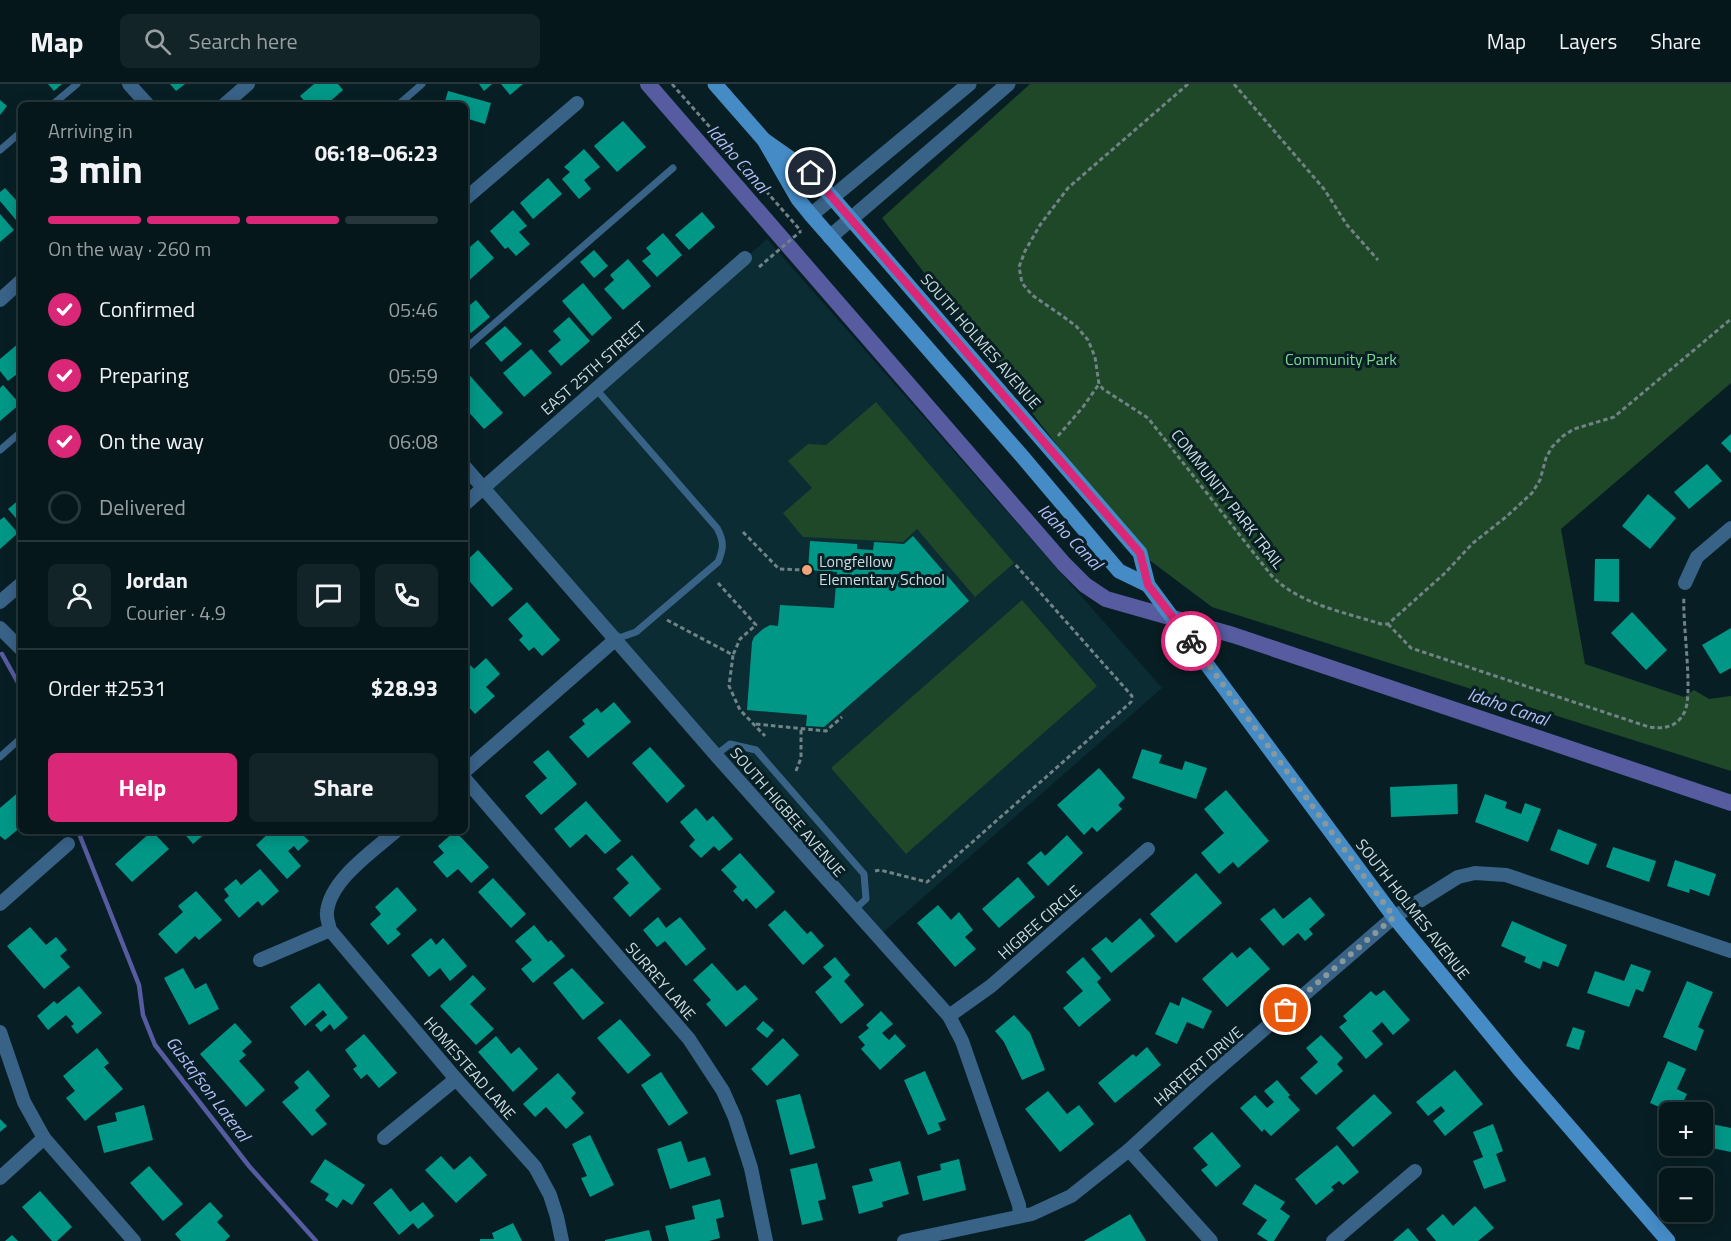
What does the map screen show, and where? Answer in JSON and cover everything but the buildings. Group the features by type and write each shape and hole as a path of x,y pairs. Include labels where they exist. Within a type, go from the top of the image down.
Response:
{"main road":[{"name":"SOUTH HOLMES AVENUE","path":"715,84 764,140 798,199 830,237 1021,454 1119,571 1148,585"},
{"name":"SOUTH HOLMES AVENUE","path":"764,140 811,173 1140,553 1148,585 1394,917 1519,1069 1668,1241"}],"street":[{"path":"129,84 145,102"},
{"path":"227,102 248,84"},
{"path":"811,215 969,84"},
{"path":"830,237 1008,84"},
{"path":"468,197 577,103"},
{"name":"EAST 25TH STREET","path":"468,501 745,258"},
{"path":"0,300 18,284"},
{"name":"SOUTH HIGBEE AVENUE","path":"468,470 716,755 949,1016 962,1041 1019,1204 1020,1215"},
{"path":"1685,583 1697,557 1731,528"},
{"path":"0,602 18,587"},
{"path":"0,628 18,646"},
{"path":"468,768 616,639"},
{"name":"SURREY LANE","path":"468,782 689,1039 717,1082 735,1118 752,1168 766,1241"},
{"path":"260,960 330,930 326,914 334,889 393,834"},
{"path":"0,904 68,844"},
{"name":"HIGBEE CIRCLE","path":"949,1016 991,986 1148,849"},
{"name":"HARTERT DRIVE","path":"904,1241 1032,1214 1071,1196 1129,1150 1202,1083 1394,917 1458,877 1475,873 1506,875 1731,951"},
{"name":"HOMESTEAD LANE","path":"330,930 456,1079 535,1167 550,1195 562,1241"},
{"path":"0,1032 24,1102 44,1138 134,1241"},
{"path":"384,1138 456,1079"},
{"path":"0,1178 44,1138"},
{"path":"1129,1150 1211,1241"},
{"path":"1333,1241 1415,1171"}],"lane":[{"path":"56,102 77,84"},
{"path":"401,102 422,84"},
{"path":"0,150 18,135"},
{"path":"468,346 673,168"},
{"path":"596,389 717,528 723,539 723,550 718,562 636,632 616,639"},
{"path":"0,450 18,435"},
{"path":"0,757 18,741"},
{"path":"716,755 730,744 756,750 864,874 866,899 853,910"}],"path":[{"path":"672,84 800,232 759,267"},
{"path":"1049,447 1099,384 1095,357 1088,340 1061,315 1032,295 1022,283 1019,267 1024,251 1068,188 1188,84"},
{"path":"1234,84 1324,189 1347,225 1378,260"},
{"path":"1685,583 1683,616 1689,697 1685,712 1675,724 1662,729 1649,727 1411,648 1388,624 1444,574 1473,543 1532,493 1540,480 1546,458 1552,447 1563,436 1574,429 1614,417 1731,319"},
{"name":"COMMUNITY PARK TRAIL","path":"1099,384 1103,389 1148,418 1280,584 1300,596 1381,624 1388,624"},
{"path":"743,532 779,568 803,570"},
{"path":"864,874 880,870 927,882 1131,702 1132,696 1014,563"},
{"path":"718,583 756,625 740,639 733,655 729,686 740,710 765,736"},
{"path":"668,620 733,655"},
{"path":"754,724 826,731 842,717"},
{"path":"796,771 801,758 801,728"}],"shaded area":[{"name":"Longfellow Elementary School","path":"767,239 1162,688 878,937 483,488"}],"green space":[{"name":"Community Park","path":"1030,84 1731,84 1731,383 1561,529 1585,664 1684,697 1694,690 1709,699 1731,696 1731,771 1212,607 1140,553 882,218"},
{"path":"876,402 1014,563 975,597 917,529 903,542 803,537 783,513 812,488 788,461 808,444 826,445"},
{"path":"1022,600 1097,686 906,854 831,768"}],"waterway":[{"name":"Idaho Canal","path":"648,84 1064,564 1085,585 1106,599 1233,635 1731,803"},
{"name":"Gustafson Lateral","path":"2,654 18,683"},
{"name":"Gustafson Lateral","path":"79,834 139,985 143,1015 155,1045 249,1166 316,1241"}],"way so far":[{"path":"1191,641 1394,917 1286,1010"}],"place":[{"name":"Longfellow Elementary School","path":"807,570"}],"route":[{"path":"811,173 1140,553 1148,585 1191,641"}]}
